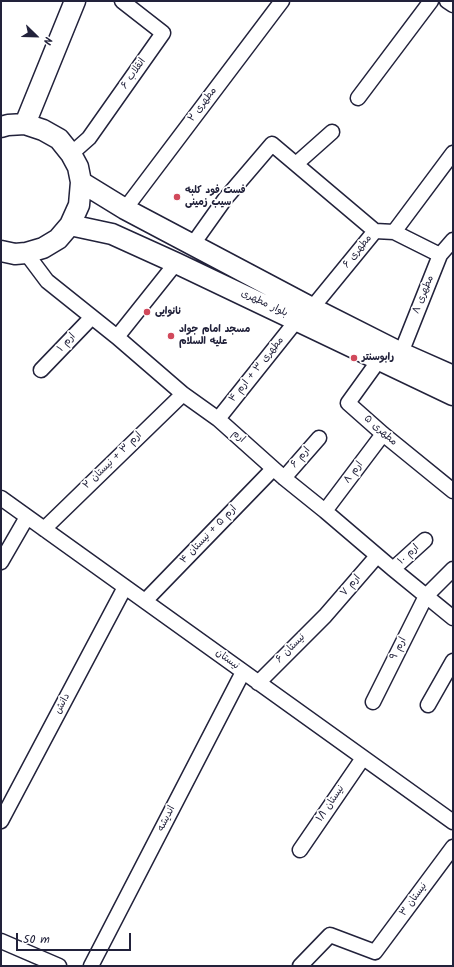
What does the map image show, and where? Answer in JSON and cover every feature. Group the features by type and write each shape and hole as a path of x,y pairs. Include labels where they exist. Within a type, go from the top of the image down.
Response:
{"main road":[{"path":"25,124 75,1"},
{"path":"1,127 25,124 43,130 59,139 72,154 78,167 81,182 80,205 70,225 58,238 43,248 26,253 15,254 1,251"},
{"name":"بلوار مطهری","path":"81,182 125,208 193,244 379,360 453,395"},
{"name":"بلوار مطهری","path":"70,225 112,234 176,263 401,353 453,376"}],"street":[{"name":"انقلاب ۶","path":"72,154 89,138 163,33 122,1"},
{"name":"مطهری ۲","path":"125,208 282,1"},
{"path":"358,98 431,1"},
{"path":"447,1 453,5"},
{"path":"296,164 332,132"},
{"path":"193,244 225,199 272,144 375,231"},
{"path":"440,255 394,232 453,153"},
{"name":"مطهری ۶","path":"305,314 375,231 394,232"},
{"name":"مطهری ۸","path":"401,353 440,255 453,240"},
{"name":"ارم","path":"26,253 47,280 117,337 183,394 218,419 279,474 453,618"},
{"path":"117,337 176,263"},
{"name":"مطهری ۳ + ارم ۴","path":"218,419 305,314"},
{"name":"ارم ۱","path":"41,370 92,317"},
{"name":"مطهری ۵","path":"379,360 348,403 453,491"},
{"name":"ارم ۳ + نیستان ۲","path":"44,529 183,394"},
{"name":"ارم ۸","path":"325,511 384,434"},
{"name":"ارم ۶","path":"279,474 319,438"},
{"name":"ارم ۵ + نیستان ۴","path":"145,601 279,474"},
{"name":"نیستان","path":"1,498 453,822"},
{"path":"1,562 27,517"},
{"name":"ارم ۱۰","path":"393,569 425,540"},
{"name":"ارم ۷","path":"325,616 377,556"},
{"name":"ارم ۹","path":"372,702 426,596 453,568"},
{"name":"دانش","path":"1,821 125,587"},
{"name":"نیستان ۶","path":"258,683 325,616"},
{"path":"428,705 453,661"},
{"name":"اندیشه","path":"91,966 243,672"},
{"name":"نیستان ۱/۱","path":"300,850 363,758"},
{"name":"نیستان ۳","path":"300,966 330,936 375,952 453,847"},
{"path":"1,941 59,966"}],"place":[{"name":"فست فود کلبه سیب زمینی","path":"177,197"},
{"name":"نانوایی","path":"147,312"},
{"name":"مسجد امام جواد علیه السلام","path":"171,336"},
{"name":"رابوسنتر","path":"354,358"}]}
